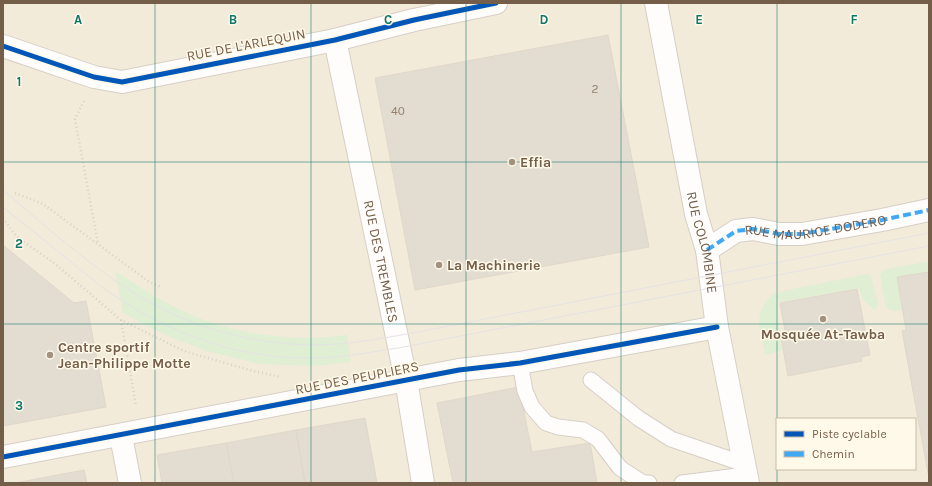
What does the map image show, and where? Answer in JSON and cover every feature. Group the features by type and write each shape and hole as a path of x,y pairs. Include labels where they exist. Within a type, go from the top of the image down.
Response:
{"street":[{"name":"RUE DE L'ARLEQUIN","path":"3,46 94,77 122,82 335,40 414,20 496,3"},
{"name":"RUE COLOMBINE","path":"656,3 696,214 707,250 717,327 746,474"},
{"name":"RUE DES TREMBLES","path":"335,40 406,380 423,483"},
{"name":"RUE MAURICE DODERO","path":"707,250 736,231 752,229 779,234 802,234 929,210"},
{"name":"RUE DES PEUPLIERS","path":"3,457 121,436 459,370 520,363 717,327"},
{"path":"121,436 130,483"}],"lane":[{"path":"520,363 525,391 532,407 546,423 558,427 583,430 598,439 620,468 643,483 650,483"},
{"path":"591,380 638,418 670,439 746,474"},
{"path":"682,483 746,474"}],"path":[{"path":"94,77 90,89 75,119 98,244"},
{"path":"15,193 43,204 148,281 161,287"},
{"path":"3,218 17,237 54,263 121,320 184,351 249,370 288,378"},
{"path":"121,320 136,407"}],"shaded area":[{"path":"3,3 929,3 929,483 3,483"}],"green space":[{"path":"929,261 929,272 897,277 902,310 895,311 888,309 886,307 880,275 883,270"},
{"path":"115,271 174,307 222,326 264,335 285,337 306,338 347,335 351,362 314,366 260,364 206,351 163,334 123,313"},
{"path":"867,274 871,276 878,304 875,310 863,300 859,288 780,302 777,296 777,314 784,350 765,355 759,328 760,313 768,299 775,292 776,295 783,291"}],"building":[{"name":"Effia","path":"608,35 649,247 415,290 375,78"},
{"name":"Centre sportif Jean-Philippe Motte","path":"3,245 74,303 86,301 106,407 3,426"},
{"path":"929,272 928,473 902,331 906,330 897,277"},
{"name":"Mosquée At-Tawba","path":"857,289 870,355 861,357 862,361 788,376 781,337 786,336 780,303"},
{"path":"519,387 532,452 590,443 597,483 453,483 437,403"},
{"path":"365,418 377,483 305,483 296,430"},
{"path":"296,430 305,483 234,483 226,443"},
{"path":"226,443 234,483 162,483 157,455"},
{"path":"84,470 87,483 15,483"}],"tram line":[{"path":"3,190 91,263 148,301 187,320 228,334 270,342 291,344 339,344 392,337 929,233"},
{"path":"3,207 104,288 135,309 160,322 211,343 238,350 292,358 340,357 398,348 929,246"}],"marked path":[{"path":"707,250 736,231 753,229 779,234 802,234 929,210"}],"cycle path":[{"path":"3,46 94,77 122,82 335,40 414,20 496,3"},
{"path":"3,457 459,370 520,363 717,327"}],"place":[{"name":"Effia","path":"512,162"},
{"name":"La Machinerie","path":"439,265"},
{"name":"Mosquée At-Tawba","path":"823,319"},
{"name":"Centre sportif Jean-Philippe Motte","path":"50,355"}]}
